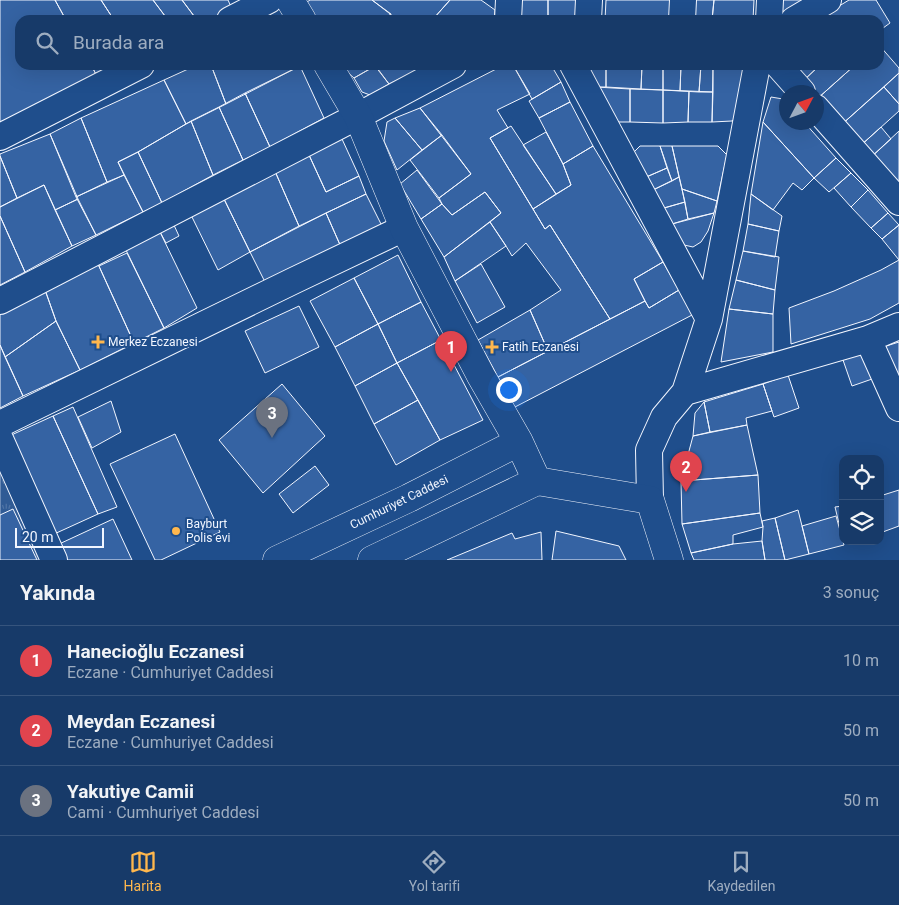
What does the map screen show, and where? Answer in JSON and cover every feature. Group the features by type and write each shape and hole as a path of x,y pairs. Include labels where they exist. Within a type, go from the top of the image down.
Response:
{"main road":[{"path":"290,0 299,15"},
{"path":"331,70 358,116 404,228 538,481"},
{"name":"Cumhuriyet Caddesi","path":"277,560 409,498 519,442"},
{"path":"372,560 538,481 650,500 669,560"}],"street":[{"path":"240,15 269,0"},
{"path":"508,15 509,0"},
{"path":"588,15 589,0"},
{"path":"682,15 683,0"},
{"path":"769,15 770,0"},
{"path":"802,15 828,0"},
{"path":"0,137 132,70"},
{"path":"0,300 444,70"},
{"path":"576,70 708,319"},
{"path":"650,500 649,450 664,417 685,392 708,319 756,70"},
{"path":"782,70 796,85"},
{"path":"824,117 899,202"},
{"path":"0,424 404,228"},
{"path":"685,392 868,339 899,326"},
{"path":"868,339 899,408"},
{"path":"0,439 54,560"}],"green space":[{"path":"0,439 54,560 0,560"}],"building":[{"path":"0,0 55,0 63,15 15,15 15,70 94,70 98,78 0,122"},
{"path":"55,0 101,0 111,15 63,15"},
{"path":"101,0 153,0 164,15 111,15"},
{"path":"153,0 182,0 193,15 164,15"},
{"path":"182,0 228,0 232,9 220,15 193,15"},
{"path":"310,0 372,0 391,14 314,15 307,2"},
{"path":"372,0 450,0 437,15 392,15"},
{"path":"450,0 481,0 495,10 494,15 437,15"},
{"path":"514,0 548,0 548,15 521,15 513,9"},
{"path":"548,0 581,0 580,15 548,15"},
{"path":"606,0 670,0 670,15 605,15"},
{"path":"692,0 714,0 712,15 690,15"},
{"path":"714,0 754,0 753,15 712,15"},
{"path":"779,0 814,0 789,15 784,15 778,10"},
{"path":"849,0 876,0 890,23 884,27 884,15 826,14"},
{"path":"884,51 899,68 899,73 840,126 824,107 824,93 849,70 884,70"},
{"path":"94,70 113,70 98,78"},
{"path":"186,70 213,70 226,104 186,124 164,80"},
{"path":"213,70 292,70 226,104"},
{"path":"292,70 302,70 324,118 270,147 245,93"},
{"path":"345,70 368,70 354,78"},
{"path":"368,70 378,70 389,84 370,95 362,92 354,78"},
{"path":"379,70 418,70 389,84"},
{"path":"494,70 516,70 530,94 497,110 508,128 490,138 545,229 550,225 610,319 548,351 530,310 561,290 526,243 512,256 490,222 501,213 485,192 452,215 442,204 439,198 471,174 420,108"},
{"path":"516,70 554,70 561,82 532,99"},
{"path":"588,70 606,70 606,87 596,87"},
{"path":"606,70 642,70 641,89 606,87"},
{"path":"642,70 663,70 663,90 641,89"},
{"path":"663,70 681,70 680,91 663,90"},
{"path":"681,70 701,70 699,92 680,91"},
{"path":"701,70 713,70 713,92 699,92"},
{"path":"713,70 745,70 738,116 732,121 712,122"},
{"path":"792,70 815,70 802,82"},
{"path":"815,70 849,70 824,93 824,85 805,85 802,82"},
{"path":"899,73 899,104 884,87"},
{"path":"164,80 186,124 118,162 124,175 107,182 81,118"},
{"path":"561,82 570,102 539,118 529,101"},
{"path":"596,87 630,89 630,122 618,122"},
{"path":"884,87 899,104 899,111 859,147 840,126"},
{"path":"630,89 663,90 663,123 630,122"},
{"path":"663,90 689,91 688,122 663,123"},
{"path":"689,91 713,92 712,122 688,122"},
{"path":"245,93 270,147 243,160 219,107"},
{"path":"771,97 779,98 779,130 811,130 836,158 814,178 763,122"},
{"path":"570,102 593,146 563,164 539,118"},
{"path":"219,107 243,160 213,175 191,121"},
{"path":"420,108 442,135 422,150 395,118"},
{"path":"81,118 107,182 76,197 50,134"},
{"path":"395,118 422,150 397,170 384,141 387,122"},
{"path":"191,121 213,175 162,203 138,152"},
{"path":"763,122 814,178 802,190 793,183 773,210 751,194"},
{"path":"511,126 556,194 533,209 490,138"},
{"path":"881,127 891,139 869,159 859,147"},
{"path":"899,131 899,193 869,159"},
{"path":"546,132 563,164 571,185 556,194 523,145"},
{"path":"50,134 78,199 55,210 44,185 17,198 0,156 0,154"},
{"path":"442,135 471,174 439,198 410,160"},
{"path":"342,139 359,176 326,192 309,155"},
{"path":"593,146 663,262 634,279 645,301 610,319 550,225 545,229 533,209 571,185 563,164"},
{"path":"640,146 660,146 667,168 644,178 634,152"},
{"path":"660,146 672,146 679,177 672,181"},
{"path":"672,146 718,146 727,155 717,201 682,189"},
{"path":"138,152 162,203 143,212 118,162"},
{"path":"309,155 326,192 359,176 366,194 299,226 274,169"},
{"path":"0,156 17,198 0,207"},
{"path":"836,158 851,173 829,192 814,178"},
{"path":"667,168 672,181 653,190 644,178"},
{"path":"274,169 299,226 250,252 223,197"},
{"path":"417,170 442,204 421,219 400,184"},
{"path":"851,173 868,190 851,207 834,188"},
{"path":"124,175 143,212 96,235 76,197"},
{"path":"679,177 685,202 664,208 653,190"},
{"path":"44,185 72,246 25,272 0,216 0,207"},
{"path":"682,189 717,201 714,213 688,219"},
{"path":"868,190 888,213 871,228 851,207"},
{"path":"485,192 501,213 444,257 421,219 442,204 452,215"},
{"path":"366,194 382,226 341,247 326,213"},
{"path":"751,194 782,216 779,231 748,224"},
{"path":"223,197 250,252 218,270 191,215"},
{"path":"78,199 96,235 72,246 55,210"},
{"path":"685,202 688,219 672,224 664,208"},
{"path":"326,213 341,247 266,284 250,252"},
{"path":"714,213 708,231 701,242 693,247 684,245 672,224"},
{"path":"888,213 899,225 882,239 871,228"},
{"path":"0,216 25,272 0,285"},
{"path":"490,222 506,246 455,281 444,257"},
{"path":"173,223 179,236 166,243 159,230"},
{"path":"748,224 779,231 775,257 743,251"},
{"path":"899,225 899,260 882,239"},
{"path":"159,230 197,308 164,328 125,248"},
{"path":"743,251 779,257 775,290 736,280"},
{"path":"127,253 164,328 134,343 99,266"},
{"path":"398,255 421,302 378,324 354,278"},
{"path":"899,260 899,303 870,319 791,344 789,308 834,291"},
{"path":"97,262 134,343 80,370 56,321 44,287"},
{"path":"663,262 679,290 649,308 634,279"},
{"path":"481,264 505,307 477,323 455,281"},
{"path":"354,278 378,324 335,347 310,301"},
{"path":"736,280 775,290 773,314 729,309"},
{"path":"44,287 56,321 5,357 0,345 0,308"},
{"path":"679,290 694,314 515,407 498,377 645,301 649,308"},
{"path":"421,302 441,340 397,363 378,324"},
{"path":"299,306 319,347 265,373 245,331"},
{"path":"729,309 773,314 773,352 721,362"},
{"path":"530,310 548,351 498,377 478,340"},
{"path":"56,321 80,370 23,396 5,357"},
{"path":"378,324 397,363 355,386 335,347"},
{"path":"441,340 483,420 440,440 397,363"},
{"path":"899,342 899,385 883,347"},
{"path":"0,345 23,396 0,408"},
{"path":"866,352 875,378 852,386 843,360"},
{"path":"397,363 418,400 374,424 355,386"},
{"path":"788,375 799,408 774,417 763,384"},
{"path":"282,384 325,436 263,493 219,440"},
{"path":"763,384 772,411 746,418 747,425 710,432 704,402"},
{"path":"418,400 440,440 396,465 374,424"},
{"path":"111,401 121,432 92,448 78,417"},
{"path":"704,402 710,432 693,436 695,413"},
{"path":"73,407 117,507 98,514 53,416"},
{"path":"53,416 98,514 52,535 7,437"},
{"path":"747,425 758,475 681,481 693,436"},
{"path":"175,434 220,532 161,560 155,560 110,464"},
{"path":"315,466 329,485 293,513 279,494"},
{"path":"758,475 760,513 682,524 681,481"},
{"path":"899,490 899,526 884,532 884,500 884,495"},
{"path":"839,506 839,524 835,507"},
{"path":"13,509 37,560 0,560 0,515"},
{"path":"798,510 809,554 785,560 775,518"},
{"path":"760,513 763,527 733,535 733,544 691,553 682,524"},
{"path":"836,516 839,527 839,545 844,545 809,554 802,526"},
{"path":"775,518 785,560 765,560 762,541 762,521"},
{"path":"113,519 132,560 64,560 57,545"},
{"path":"556,531 619,546 626,560 552,560"},
{"path":"541,532 542,560 447,560 512,533 515,539"},
{"path":"762,541 765,560 694,560 691,553 733,544"}],"place":[{"name":"Merkez Eczanesi","path":"98,342"},
{"name":"Fatih Eczanesi","path":"492,347"},
{"name":"Hanecioğlu Eczanesi","path":"451,372"},
{"name":"Yakutiye Camii","path":"272,438"},
{"name":"Meydan Eczanesi","path":"686,492"},
{"name":"Bayburt Polis evi","path":"176,531"}]}
